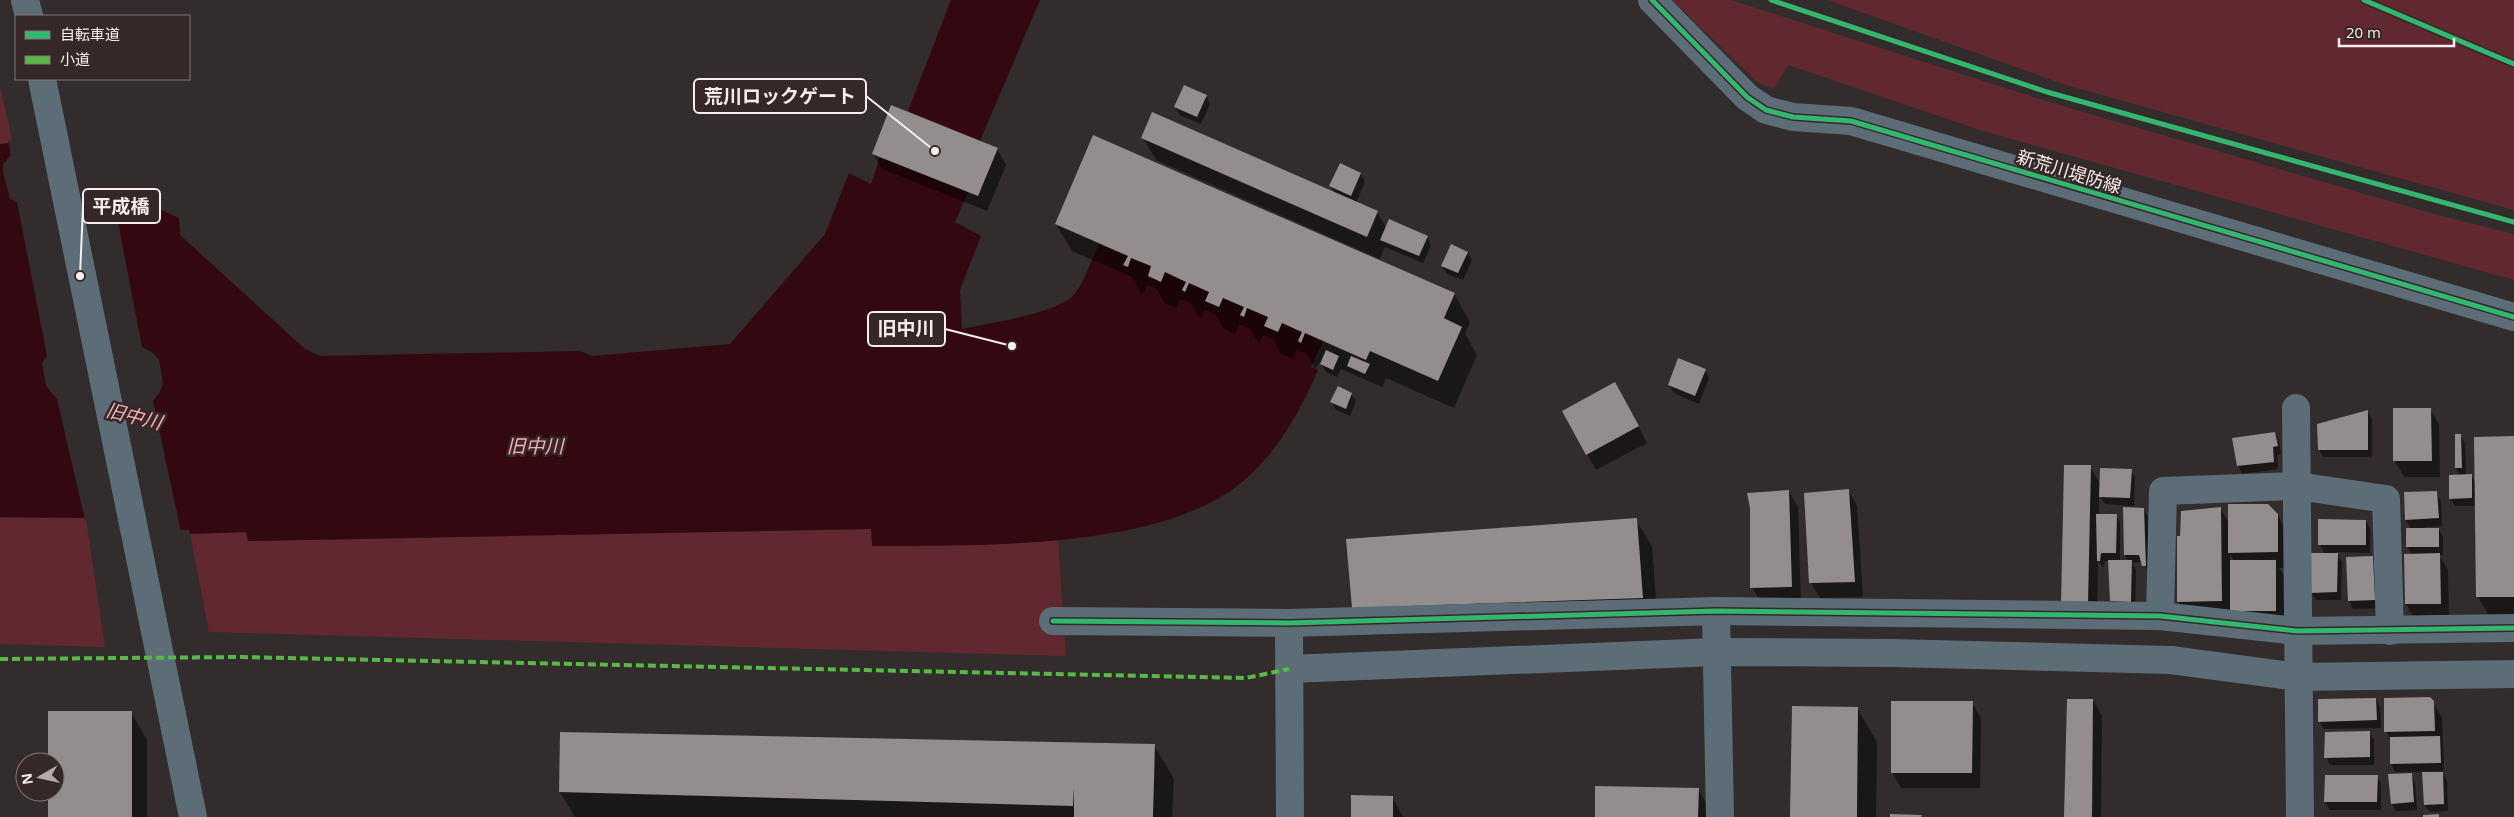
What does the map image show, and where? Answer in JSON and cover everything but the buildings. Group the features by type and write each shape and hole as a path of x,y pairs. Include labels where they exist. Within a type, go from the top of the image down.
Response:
{"street":[{"path":"25,0 29,15"},
{"name":"新荒川堤防線","path":"1652,0 1747,97 1766,110 1793,117 1851,121 2514,317"},
{"path":"42,80 193,817"},
{"path":"2296,408 2300,817"},
{"path":"2160,616 2163,491 2297,486 2386,498 2390,631"},
{"path":"1716,611 1720,817"},
{"path":"1053,621 1289,623 1716,611 2160,616 2297,631 2514,628"},
{"path":"1289,623 1290,817"},
{"path":"1289,669 1716,652 1902,653 2172,660 2298,677 2514,674"}],"shaded area":[{"path":"1672,0 1731,0 2049,102 2434,214 2514,234 2514,280 1983,131 1788,65 1774,89 1757,82"},
{"path":"1827,0 2514,0 2514,210 2066,85"},
{"path":"0,86 13,143 0,144"},
{"path":"0,518 86,518 105,647 0,644"},
{"path":"872,529 872,546 980,545 1058,540 1066,656 209,632 190,534 246,532 248,541"}],"water":[{"path":"951,0 1040,0 980,141 908,111"},
{"name":"旧中川","path":"13,143 179,218 180,235 305,349 320,356 580,351 592,356 730,344 825,234 849,173 871,184 880,157 968,192 955,222 981,236 960,290 962,329 1037,313 1064,302 1073,296 1081,284 1099,244 1128,256 1124,265 1127,267 1131,258 1151,266 1148,276 1161,282 1165,272 1186,282 1182,290 1185,292 1189,283 1209,292 1206,301 1219,307 1223,298 1244,307 1240,315 1243,317 1247,308 1268,317 1264,326 1278,332 1282,323 1302,332 1298,341 1301,343 1305,333 1323,341 1311,367 1318,370 1293,421 1271,452 1245,479 1230,491 1194,510 1152,524 1106,534 1007,544 913,546 872,546 871,529 248,541 246,532 190,534 189,530 152,528 86,518 0,517 0,144"}],"pier":[{"path":"13,140 122,190 121,197 115,206 142,347 153,353 159,360 163,382 160,392 153,401 181,532 151,531 85,520 57,399 46,386 42,363 47,356 17,202 10,199 3,172 3,164 11,155 8,141"}],"marked path":[{"path":"0,659 241,657 1246,678 1289,669"}],"cycle path":[{"path":"1652,0 1747,97 1766,110 1793,117 1851,121 2514,317"},
{"path":"1771,0 2047,92 2514,222"},
{"path":"2364,0 2514,64"},
{"path":"1053,621 1289,623 1716,611 2160,616 2297,631 2514,628"}],"place":[{"name":"荒川ロックゲート","path":"935,151"},
{"name":"平成橋","path":"80,276"},
{"name":"旧中川","path":"1012,346"}]}
